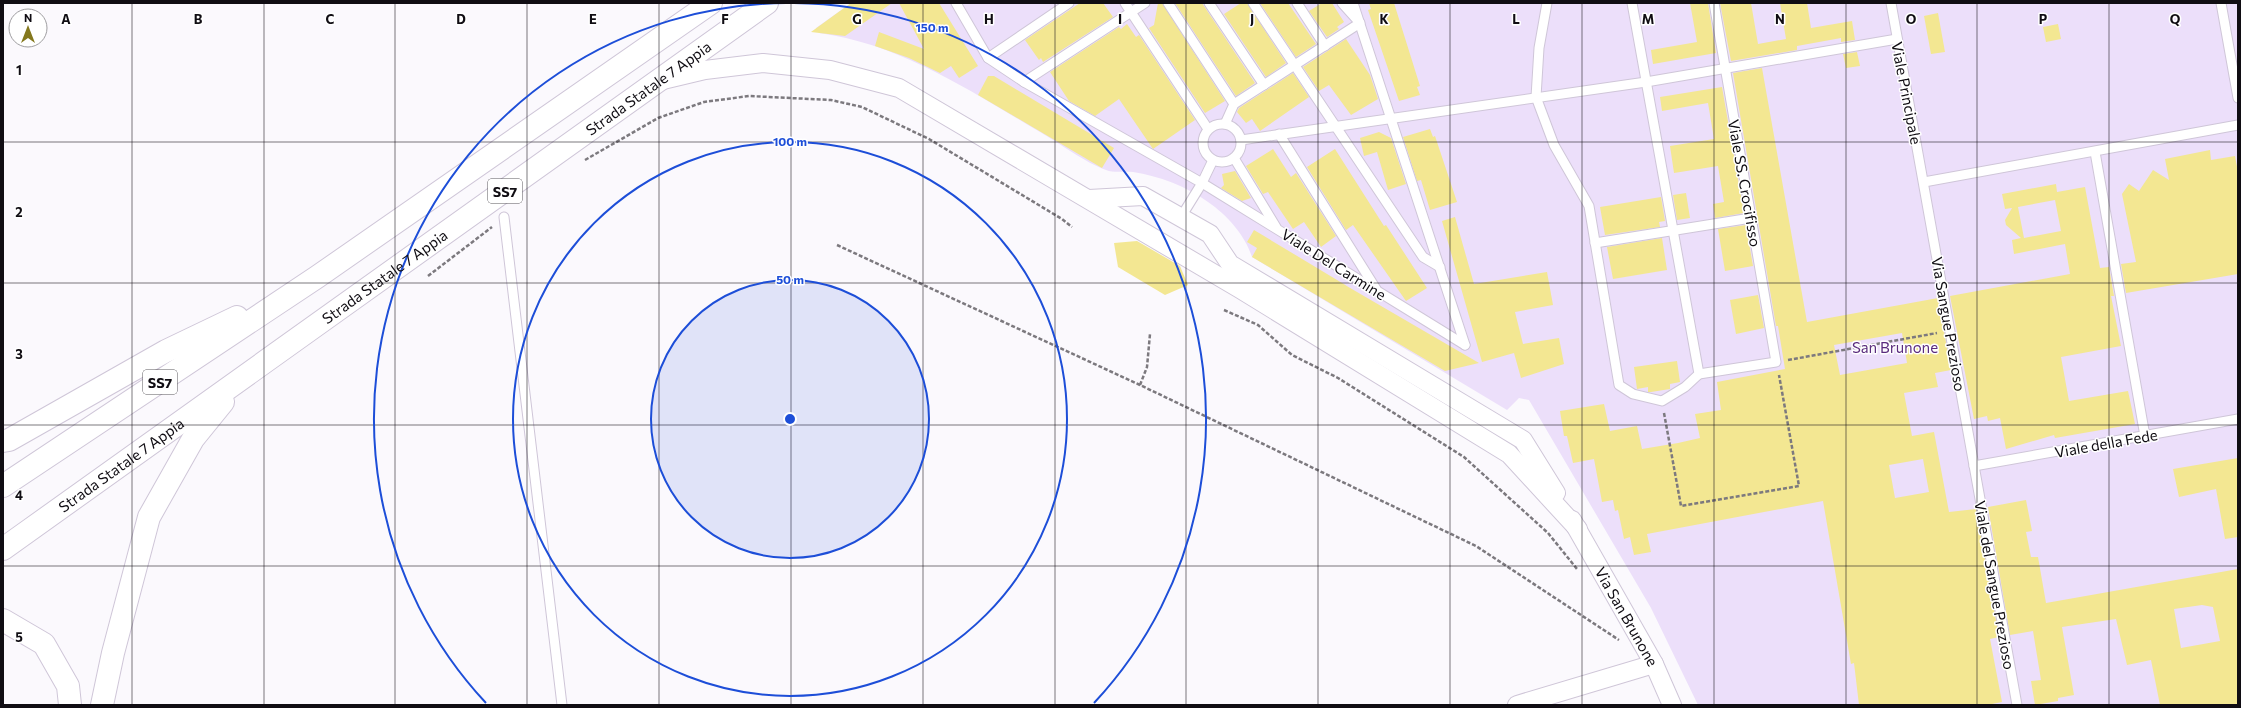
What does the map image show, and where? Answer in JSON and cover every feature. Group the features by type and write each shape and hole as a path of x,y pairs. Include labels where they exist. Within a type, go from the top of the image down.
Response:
{"highway":[{"name":"SS7","path":"3,486 317,277 711,3"},
{"name":"Strada Statale 7 Appia","path":"3,549 767,3"},
{"path":"3,441 9,440 166,351 317,277"},
{"path":"102,705 113,653 149,517 193,439 243,378"},
{"path":"3,620 44,644 68,686 70,705"}],"street":[{"path":"658,81 705,70 763,63 830,70 900,88 1089,199 1509,454 1578,529"},
{"path":"1089,199 1143,196 1181,217 1210,234 1230,264 1523,440 1578,529"},
{"name":"Via San Brunone","path":"1578,529 1654,664 1672,705"},
{"path":"1517,705 1654,664"}],"lane":[{"path":"956,3 988,58 1069,3"},
{"path":"1125,3 1208,130"},
{"path":"1024,82 1145,3"},
{"path":"1168,3 1234,104"},
{"path":"1209,3 1264,85"},
{"path":"1253,3 1423,257 1440,267"},
{"path":"1297,3 1325,46"},
{"path":"1342,3 1360,24"},
{"path":"1353,3 1440,267"},
{"path":"1547,3 1539,48 1536,97 1554,145 1589,206 1619,385 1633,394 1662,401 1685,387 1699,374 1776,362"},
{"path":"1632,3 1699,374"},
{"name":"Viale SS. Crocifisso","path":"1714,3 1776,362"},
{"name":"Viale Principale","path":"1891,3 1924,182"},
{"path":"2221,3 2238,98"},
{"path":"1225,124 1234,104 1360,24"},
{"path":"1241,140 1646,82 1897,40"},
{"name":"Viale Del Carmine","path":"988,58 1024,82 1202,183 1277,228 1377,292 1466,345 1440,267"},
{"path":"1225,124 1235,129 1241,140 1240,150 1234,158 1224,162 1213,160 1208,157 1203,146 1203,140 1208,130 1213,126 1225,124"},
{"path":"1924,182 2096,152 2238,125"},
{"path":"1279,134 1377,292"},
{"path":"2096,152 2145,436"},
{"path":"1234,158 1277,228"},
{"path":"1181,217 1202,183 1213,160"},
{"name":"Via Sangue Prezioso","path":"1924,182 1974,466"},
{"path":"504,217 562,705"},
{"path":"1595,243 1751,218"},
{"name":"Viale della Fede","path":"1974,466 2238,419"},
{"name":"Viale del Sangue Prezioso","path":"1974,466 2017,705"}],"path":[{"path":"580,163 658,118 704,102 749,96 830,100 862,107 929,139 1062,218 1072,227"},
{"path":"428,276 504,217"},
{"path":"837,245 1140,385 1476,546 1623,643"},
{"path":"1224,310 1258,325 1292,355 1338,378 1464,457 1548,533 1580,572"},
{"path":"1662,401 1681,506 1799,486 1776,362 1951,331"},
{"path":"1140,385 1147,367 1150,334"},
{"path":"1613,632 1616,639"}],"green space":[{"name":"San Brunone","path":"851,3 2238,3 2238,705 1698,705 1651,608 1529,400 1519,398 1507,410 1252,257 1240,233 1228,219 1215,207 1191,191 1172,182 1153,176 1133,172 1115,172 1098,167 961,86 907,58 878,47 819,33 816,28"}],"building":[{"path":"851,3 892,3 845,36 811,32"},
{"path":"899,3 939,3 978,66 959,78 951,66 940,73 909,58 875,46 879,32 924,49"},
{"path":"1080,3 1103,3 1113,17 1043,62 1041,58 1039,60 1025,40"},
{"path":"1158,3 1162,3 1225,101 1205,113 1149,28 1154,25"},
{"path":"1175,3 1202,3 1255,83 1236,96"},
{"path":"1241,3 1247,3 1286,63 1266,77 1224,14"},
{"path":"1260,3 1288,3 1316,44 1296,57"},
{"path":"1322,3 1332,3 1344,22 1337,27 1339,29 1327,37 1309,11"},
{"path":"1369,3 1394,3 1420,86 1417,87 1420,95 1399,101 1368,10 1371,9"},
{"path":"1690,3 1708,3 1716,53 1653,64 1651,50 1697,42"},
{"path":"1720,3 1751,3 1758,44 1786,39 1780,3 1807,3 1811,28 1852,21 1855,40 1841,42 1841,38 1797,46 1797,50 1731,61"},
{"path":"1938,13 1945,52 1931,54 1924,16"},
{"path":"1127,24 1136,37 1139,35 1195,120 1153,149 1119,99 1095,116 1069,101 1050,72 1119,27 1121,29"},
{"path":"2058,24 2061,39 2046,42 2043,27"},
{"path":"1346,39 1370,75 1378,99 1351,115 1329,85 1319,91 1303,67"},
{"path":"1857,52 1860,66 1846,68 1843,54"},
{"path":"1762,68 1807,322 1938,298 1951,370 1935,373 1938,387 1904,393 1912,436 1934,432 1949,512 1976,509 1999,637 1990,639 2002,702 1987,705 1859,705 1854,663 1851,664 1823,501 1647,534 1651,552 1634,555 1630,537 1624,539 1618,510 1615,511 1613,500 1602,502 1594,459 1573,463 1567,436 1564,436 1560,411 1604,404 1610,431 1637,426 1642,449 1678,443 1700,438 1695,414 1721,410 1717,382 1785,369 1778,326 1776,326 1733,73","holes":["1902,333 1907,363 1840,375 1834,345","1923,459 1929,492 1895,498 1889,465"]},
{"path":"1293,73 1309,97 1260,131 1252,119 1246,123 1237,112 1239,108"},
{"path":"988,76 994,76 1114,148 1102,168 978,95"},
{"path":"1722,87 1744,213 1715,218 1713,204 1724,202 1718,166 1674,173 1670,146 1714,139 1708,103 1662,111 1660,97"},
{"path":"1430,129 1433,137 1435,136 1457,202 1430,210 1421,180 1417,181 1403,137"},
{"path":"1379,132 1391,138 1406,184 1388,190 1377,152 1364,156 1360,138"},
{"path":"1273,149 1291,177 1296,173 1336,236 1321,247 1304,222 1293,229 1268,192 1263,194 1246,166"},
{"path":"1335,149 1384,226 1386,225 1427,288 1406,301 1353,225 1346,230 1307,167"},
{"path":"2210,150 2211,160 2235,156 2238,172 2238,274 2126,293 2121,264 2136,262 2122,194 2129,184 2139,191 2153,170 2169,180 2165,159"},
{"path":"1235,171 1251,198 1242,201 1221,188 1224,185 1222,174"},
{"path":"2056,184 2057,192 2085,187 2100,268 2109,267 2114,296 2111,296 2121,346 2061,357 2069,401 2128,391 2135,424 2055,438 2054,435 2006,449 2000,418 1988,421 1987,416 1974,419 1950,296 2070,274 2065,244 2014,254 2012,240 2021,238 2006,225 2005,220 2012,208 2005,209 2002,194","holes":["2055,200 2061,231 2024,238 2018,207"]},
{"path":"1686,193 1690,218 1677,220 1673,195"},
{"path":"1661,197 1665,221 1659,222 1660,227 1605,235 1600,207"},
{"path":"1455,217 1474,284 1547,272 1553,305 1515,312 1523,344 1559,338 1564,364 1521,378 1514,353 1482,362 1442,221"},
{"path":"1746,225 1753,266 1725,271 1718,229"},
{"path":"1254,230 1479,363 1445,371 1252,257 1257,248 1247,242"},
{"path":"1662,238 1667,270 1613,279 1607,247"},
{"path":"1137,241 1180,266 1188,285 1165,295 1118,267 1114,243"},
{"path":"1758,295 1764,328 1736,334 1730,300"},
{"path":"1677,361 1680,382 1670,384 1670,389 1648,392 1648,387 1637,389 1634,367"},
{"path":"2238,458 2238,537 2225,539 2216,489 2179,497 2173,469"},
{"path":"2026,500 2032,531 2026,532 2031,557 2038,557 2046,603 2238,569 2238,705 2160,705 2151,660 2127,665 2116,619 2062,627 2074,695 2058,698 2058,701 2035,705 2031,681 2041,680 2033,631 2010,635 1988,507","holes":["2202,605 2213,607 2220,641 2181,648 2174,609"]}]}
